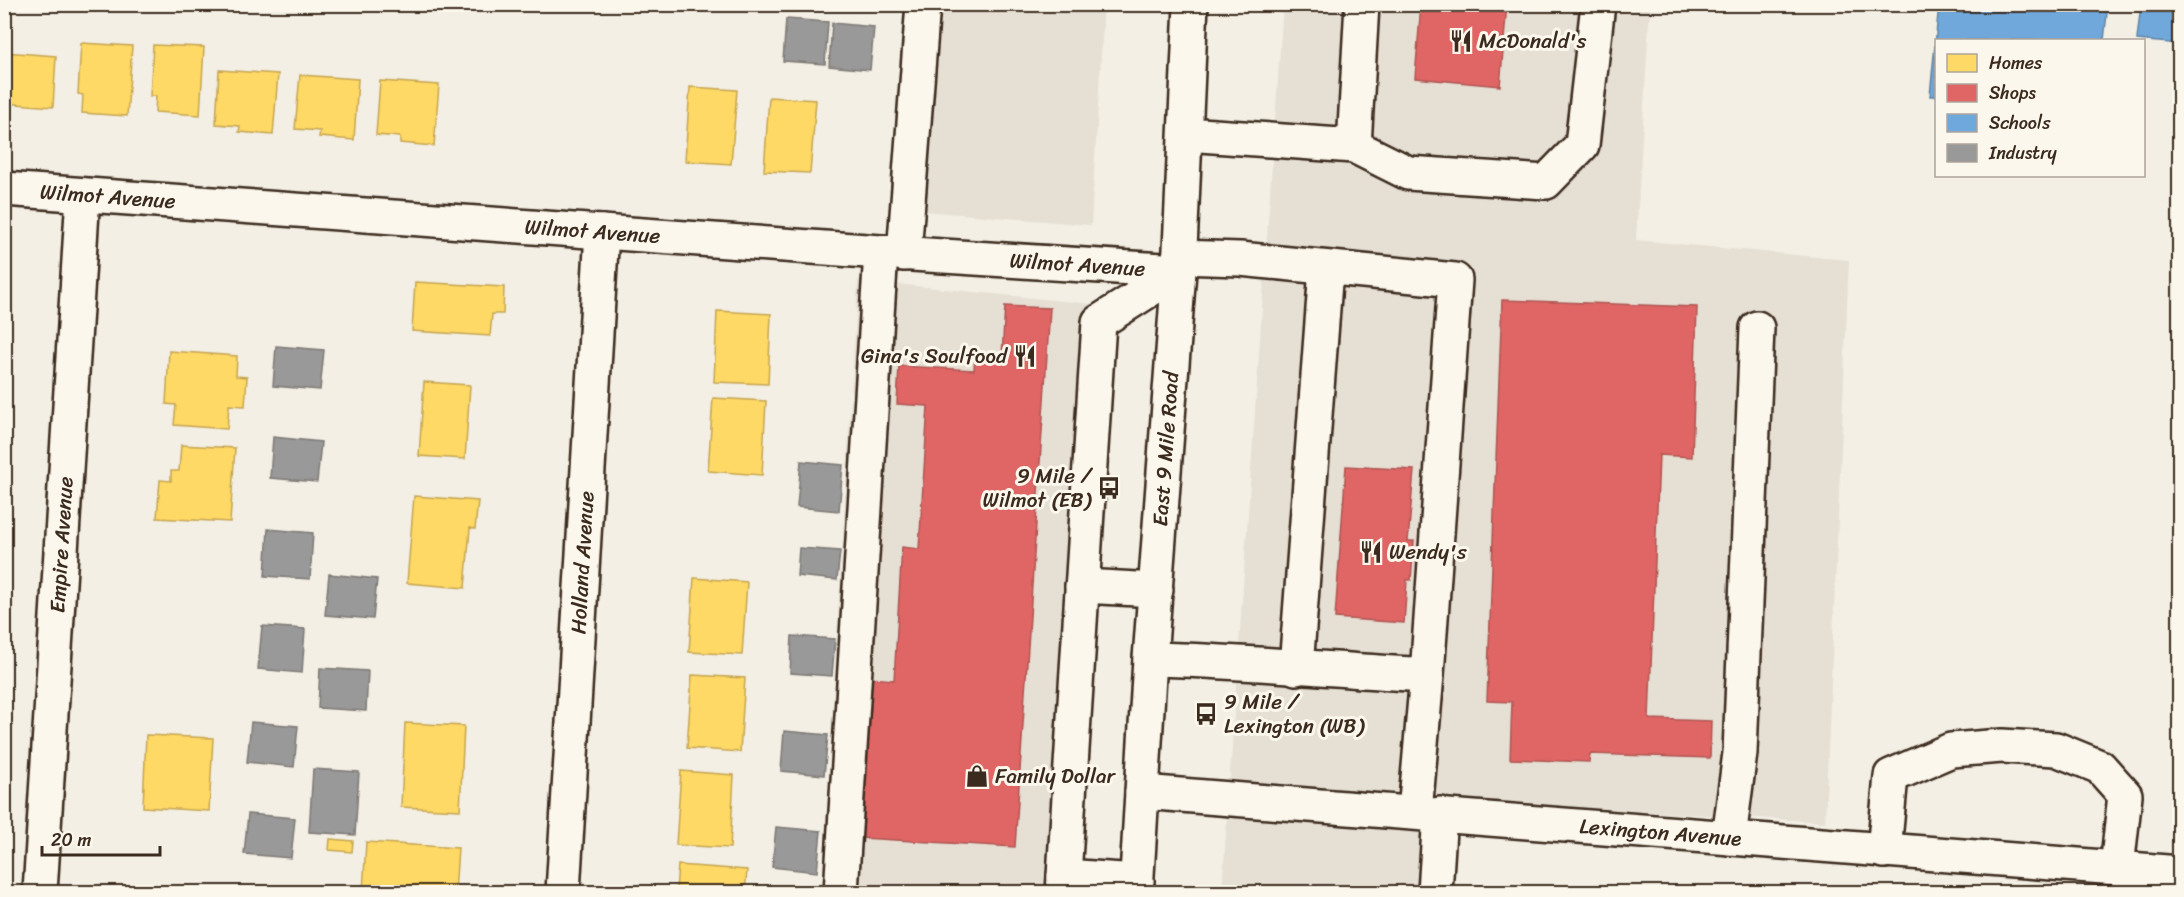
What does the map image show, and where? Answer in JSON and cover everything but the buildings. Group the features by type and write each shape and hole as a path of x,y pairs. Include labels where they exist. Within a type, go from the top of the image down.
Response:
{"street":[{"path":"841,892 892,253 923,4"},
{"name":"East 9 Mile Road","path":"1137,887 1150,659 1179,264 1191,4"},
{"path":"1354,146 1362,4"},
{"path":"1186,134 1354,146 1408,172 1546,182 1582,145 1598,4"},
{"name":"Wilmot Avenue","path":"4,189 892,253 1179,264 1240,259 1455,280 1427,675"},
{"name":"Empire Avenue","path":"40,892 82,195"},
{"name":"Holland Avenue","path":"563,892 602,232"},
{"path":"1137,887 1064,884 1099,322 1179,264"},
{"path":"1296,668 1326,269"},
{"path":"1729,838 1740,753 1757,328"},
{"path":"1082,586 1156,590"},
{"path":"1150,659 1216,660 1296,668 1427,675 1428,813 1435,892"},
{"path":"1884,851 1892,776 1950,750 2002,746 2056,749 2100,767 2125,795 2117,868"},
{"name":"Lexington Avenue","path":"1142,792 2180,873"}],"shaded area":[{"path":"903,5 1104,5 1091,225 890,208"},
{"path":"1283,5 1650,5 1636,240 1849,260 1825,822 1451,800 1445,892 1222,892"},
{"path":"858,280 1091,304 1102,318 1064,892 822,892"}],"place":[{"name":"McDonald's","path":"1461,41"},
{"name":"Gina's Soulfood","path":"1025,356"},
{"name":"9 Mile / Wilmot (EB)","path":"1109,488"},
{"name":"Wendy's","path":"1371,552"},
{"name":"9 Mile / Lexington (WB)","path":"1206,714"},
{"name":"Family Dollar","path":"977,776"}]}
